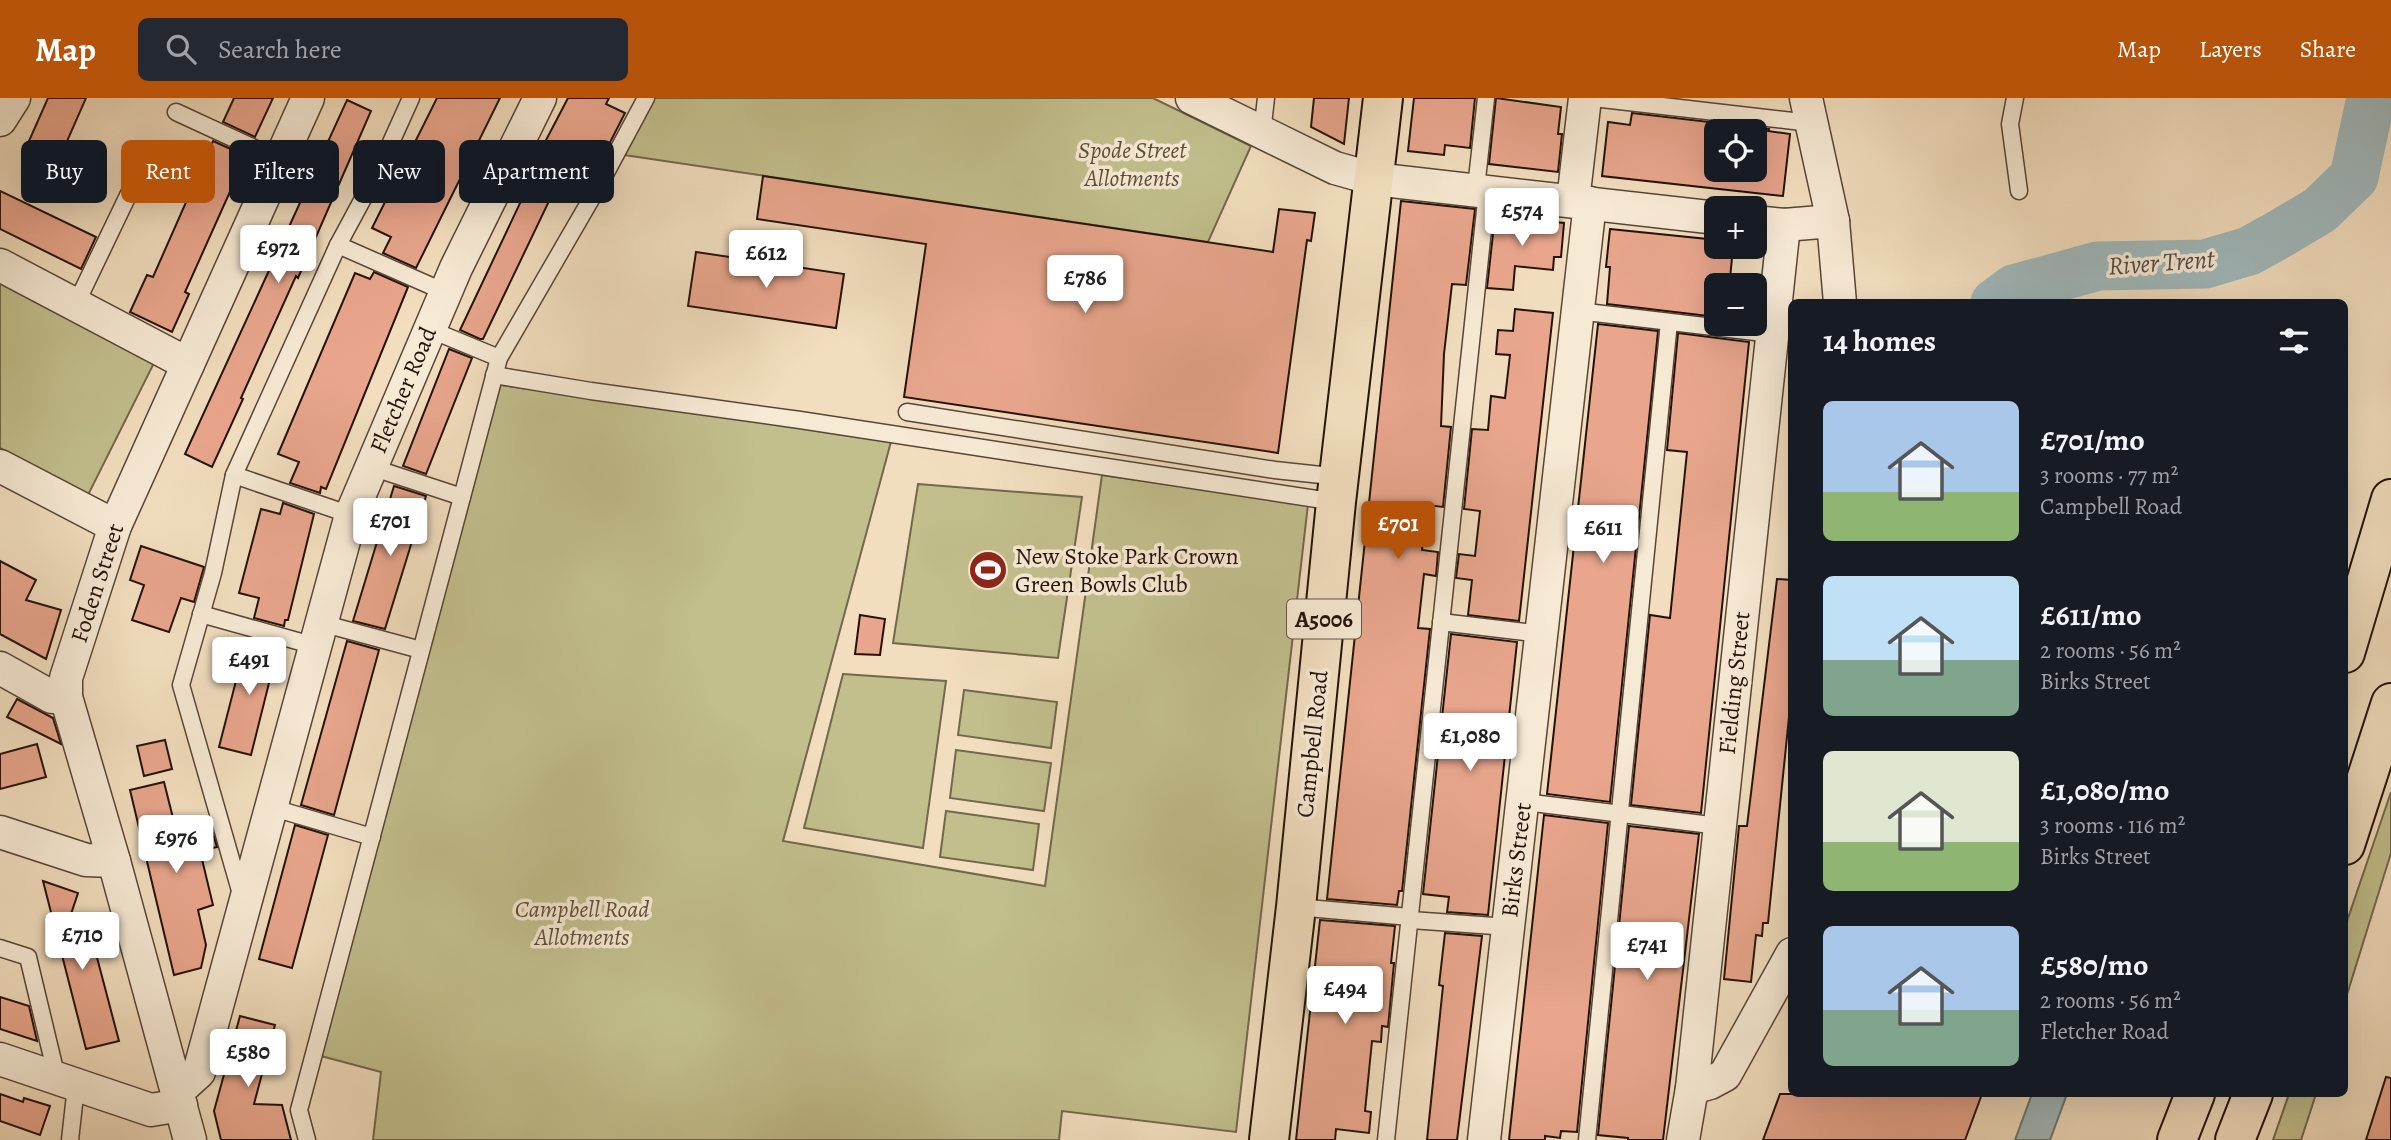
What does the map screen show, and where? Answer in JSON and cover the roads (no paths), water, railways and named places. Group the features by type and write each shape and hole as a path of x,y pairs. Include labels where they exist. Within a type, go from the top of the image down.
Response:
{"main road":[{"name":"Campbell Road","path":"1269,1140 1296,907 1338,490 1383,98"},
{"path":"2348,643 2391,499"},
{"path":"2348,836 2391,703"},
{"path":"2177,1140 2194,1097"},
{"path":"2235,1140 2252,1097"}],"street":[{"path":"0,120 14,98"},
{"name":"Foden Street","path":"289,140 308,98"},
{"name":"Fletcher Road","path":"519,140 540,98"},
{"path":"1192,98 1335,168 1374,179 1704,216"},
{"name":"Birks Street","path":"1483,1140 1524,802 1578,311 1585,98"},
{"path":"1808,110 1833,221 1840,299"},
{"name":"Foden Street","path":"190,1140 114,860 66,697 66,678 115,526 261,203"},
{"name":"Fletcher Road","path":"179,1099 199,1072 351,515 445,292 488,203"},
{"path":"1770,224 1833,221"},
{"name":"Fielding Street","path":"1683,1140 1692,1088 1772,334 1770,224"},
{"path":"0,265 188,363"},
{"path":"0,466 115,526"},
{"path":"0,668 52,697 66,697"},
{"path":"0,832 86,860 114,860"},
{"path":"1692,1088 1725,1075 1788,961"},
{"path":"0,1059 151,1110 179,1099"}],"lane":[{"path":"244,904 181,685 213,573 234,475 338,245 379,169 411,98"},
{"path":"614,158 646,98"},
{"path":"1262,132 1266,98"},
{"path":"1386,1140 1441,622 1481,190 1486,98"},
{"path":"1593,98 1808,110"},
{"path":"2015,98 2010,124 2019,191"},
{"path":"176,112 237,140"},
{"path":"76,304 124,203"},
{"path":"307,1140 299,1110 499,358 589,203"},
{"path":"338,245 445,292"},
{"path":"1578,311 1772,334"},
{"path":"1587,1140 1669,322"},
{"path":"429,329 499,358"},
{"path":"494,375 800,420 1338,490"},
{"path":"907,412 1275,470 1338,490"},
{"path":"371,467 462,497"},
{"path":"234,475 351,515"},
{"path":"201,614 421,650"},
{"path":"1441,622 1542,634"},
{"path":"1524,802 1719,827"},
{"path":"270,807 372,837"},
{"path":"1296,907 1508,927"},
{"path":"0,948 28,957 66,1082 70,1140"}],"water":[{"path":"2031,1097 2066,1097 2050,1140 2015,1140"}],"waterway":[{"name":"River Trent","path":"2000,299 2014,289 2098,266 2205,264 2249,251 2320,210 2354,177 2371,98"}],"place":[{"name":"New Stoke Park Crown Green Bowls Club","path":"988,570"}],"park label":[{"name":"Spode Street Allotments","path":"1132,164"},
{"name":"Campbell Road Allotments","path":"582,923"}]}
